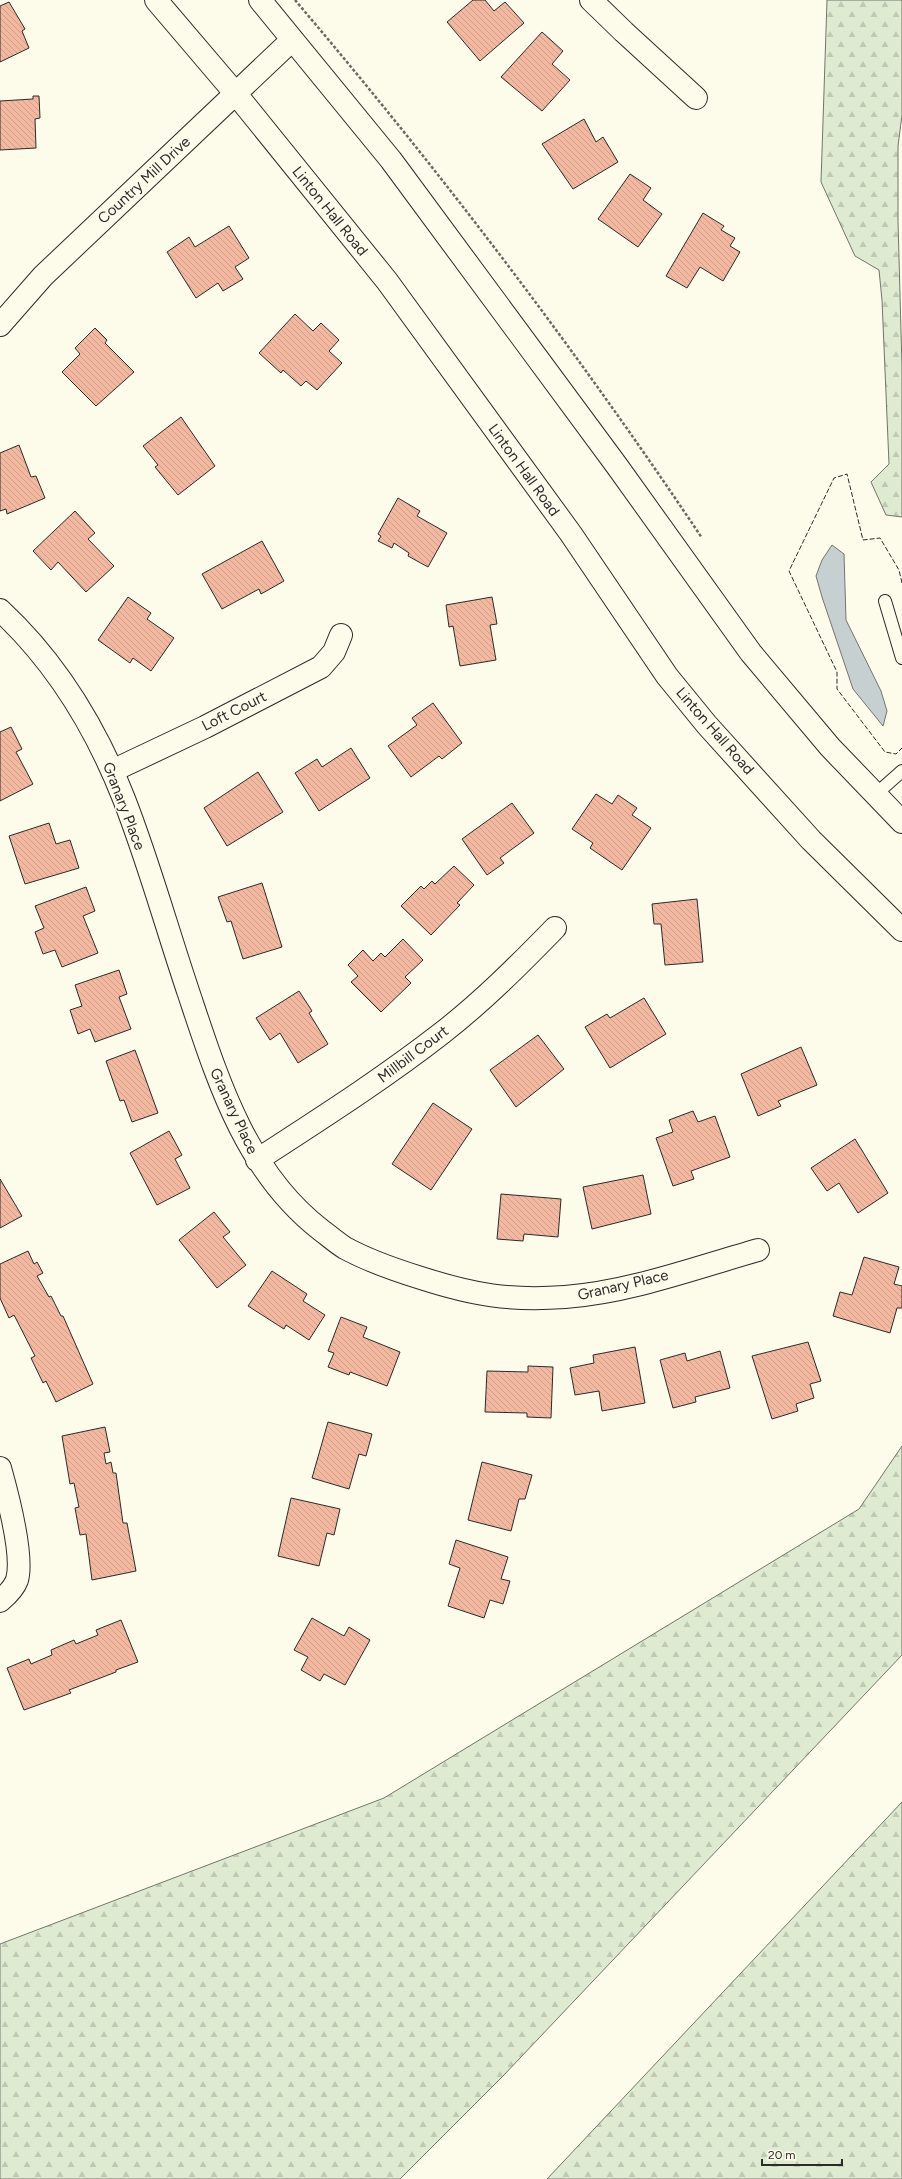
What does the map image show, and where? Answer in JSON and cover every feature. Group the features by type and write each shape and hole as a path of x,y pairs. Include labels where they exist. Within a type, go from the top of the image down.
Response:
{"street":[{"name":"Linton Hall Road","path":"156,0 236,94 387,281 571,534 667,676 707,725 810,840 902,930"},
{"path":"260,0 391,160 617,466 751,653 830,747 902,822"},
{"path":"591,0 696,98"},
{"name":"Country Mill Drive","path":"0,325 43,276 292,40"},
{"name":"Granary Place","path":"0,610 22,630 64,682 89,723 125,802 209,1055 239,1128 257,1160 278,1188 308,1220 343,1247 398,1271 462,1291 513,1299 567,1297 620,1288 758,1250"},
{"name":"Loft Court","path":"112,771 322,667 334,652 341,635"},
{"name":"Millbill Court","path":"257,1160 390,1073 443,1032 514,969 555,928"},
{"path":"0,1468 11,1508 19,1568 17,1581 8,1594 0,1601"}],"lane":[{"path":"885,601 902,658"},
{"path":"875,795 902,771"}],"path":[{"path":"295,0 369,87 515,273 634,436 704,541"}],"green space":[{"path":"827,0 902,0 902,115 898,146 898,221 902,368 902,517 886,515 871,482 889,464 882,300 879,270 855,256 821,182"},
{"path":"902,1446 902,1655 503,2076 400,2179 0,2179 0,1944 384,1798 859,1509"},
{"path":"902,1802 902,2179 547,2179"}],"shaded area":[{"path":"832,545 844,554 846,620 881,691 887,711 883,726 853,689 816,576 822,560"}],"building":[{"path":"473,0 485,0 494,11 505,2 524,23 480,61 447,22"},
{"path":"9,2 25,29 22,31 29,48 0,62 0,6"},
{"path":"542,32 563,51 552,64 570,80 542,111 501,77"},
{"path":"33,96 39,96 40,118 35,119 36,148 0,150 0,101 33,99"},
{"path":"584,119 596,142 603,137 618,162 573,189 542,144"},
{"path":"630,174 651,188 643,200 662,214 638,247 598,219"},
{"path":"703,213 724,226 721,230 735,238 730,246 740,252 723,281 700,267 687,288 666,276"},
{"path":"229,226 249,258 235,267 243,279 223,291 218,283 196,298 167,252 189,237 195,247"},
{"path":"295,314 313,331 321,323 339,340 329,351 342,363 317,390 306,381 301,386 283,370 281,373 259,353"},
{"path":"95,328 107,340 105,343 134,372 96,406 62,372 80,354 75,348"},
{"path":"181,417 215,466 178,495 155,467 158,465 143,446"},
{"path":"19,445 31,477 36,476 45,498 7,514 6,509 0,511 0,453"},
{"path":"398,498 420,511 417,516 447,533 428,567 408,556 409,553 394,543 392,548 378,541 381,536 378,534"},
{"path":"75,511 95,533 88,539 114,566 86,592 58,562 51,570 33,551"},
{"path":"262,541 284,581 261,594 259,589 222,609 202,574"},
{"path":"128,597 151,613 147,619 174,638 151,671 133,658 130,663 98,640"},
{"path":"492,597 497,624 490,625 496,660 460,666 453,626 449,627 446,605"},
{"path":"433,703 462,743 442,759 439,756 411,777 388,746 417,725 412,718"},
{"path":"11,727 22,749 16,752 33,784 0,801 0,732"},
{"path":"351,748 370,778 319,811 295,773 317,759 322,767"},
{"path":"258,772 283,812 227,846 204,808"},
{"path":"596,794 612,804 618,795 637,808 632,815 651,828 622,870 590,848 593,843 572,829"},
{"path":"512,803 534,833 500,858 504,863 487,875 462,839"},
{"path":"49,823 56,844 70,840 79,868 25,884 9,836"},
{"path":"454,866 474,885 457,903 460,905 431,935 401,906 421,886 424,889 432,881 435,884"},
{"path":"262,883 282,947 243,959 231,921 227,922 218,897"},
{"path":"86,887 95,911 83,916 98,953 62,967 55,950 43,954 35,932 44,928 35,906"},
{"path":"697,899 703,962 665,965 661,924 654,924 652,904"},
{"path":"403,939 423,960 405,977 411,983 381,1012 351,982 358,976 348,965 363,950 373,961 381,953 385,957"},
{"path":"119,970 127,994 119,997 131,1029 95,1042 90,1029 78,1034 70,1010 82,1006 75,985"},
{"path":"299,991 312,1011 309,1013 328,1044 298,1063 280,1033 270,1040 256,1018"},
{"path":"644,998 666,1034 610,1068 585,1027 607,1014 610,1018"},
{"path":"538,1035 564,1069 516,1107 490,1070"},
{"path":"801,1047 817,1085 778,1101 781,1106 758,1116 741,1074"},
{"path":"135,1050 158,1113 132,1122 124,1100 120,1101 106,1061"},
{"path":"433,1103 472,1129 431,1190 392,1164"},
{"path":"693,1111 698,1122 715,1116 730,1157 691,1171 694,1179 673,1186 656,1138 673,1132 669,1120"},
{"path":"169,1131 182,1155 175,1159 190,1188 157,1205 130,1153"},
{"path":"855,1139 888,1193 858,1213 839,1183 827,1191 811,1168"},
{"path":"643,1175 651,1214 592,1229 583,1187"},
{"path":"0,1179 22,1216 0,1228"},
{"path":"501,1194 561,1199 558,1237 524,1234 523,1241 497,1239"},
{"path":"214,1212 230,1232 223,1237 246,1265 217,1288 179,1240"},
{"path":"28,1251 34,1264 37,1262 43,1273 37,1276 49,1297 51,1296 61,1316 63,1316 93,1384 56,1402 46,1381 43,1383 31,1358 35,1356 14,1315 9,1318 0,1298 0,1264"},
{"path":"864,1257 899,1267 894,1284 902,1286 902,1308 897,1308 890,1333 833,1316 840,1292 852,1295"},
{"path":"272,1271 307,1294 303,1301 325,1315 309,1340 286,1325 284,1329 248,1306"},
{"path":"341,1317 367,1327 363,1337 400,1352 387,1386 350,1372 349,1375 328,1367 334,1353 328,1351"},
{"path":"808,1342 821,1381 810,1384 814,1398 796,1404 798,1411 772,1419 752,1356"},
{"path":"635,1347 645,1403 602,1411 599,1391 575,1395 570,1368 594,1363 593,1355"},
{"path":"720,1351 730,1388 695,1397 696,1402 673,1408 660,1360 685,1353 687,1361"},
{"path":"528,1366 553,1367 551,1418 527,1417 527,1413 485,1412 487,1371 528,1372"},
{"path":"328,1422 372,1434 366,1456 359,1454 349,1489 312,1478"},
{"path":"105,1427 110,1452 104,1453 106,1464 111,1462 113,1473 116,1473 123,1523 127,1523 136,1571 92,1580 86,1534 80,1535 75,1508 79,1507 74,1483 70,1484 62,1436"},
{"path":"482,1462 532,1475 525,1499 519,1499 511,1531 468,1520"},
{"path":"291,1498 340,1509 334,1535 327,1533 319,1566 278,1556"},
{"path":"456,1540 508,1557 501,1579 510,1581 503,1604 490,1600 484,1618 448,1606 460,1568 449,1564"},
{"path":"312,1618 344,1636 349,1627 370,1640 345,1685 324,1674 320,1681 301,1670 308,1657 294,1650"},
{"path":"121,1620 138,1662 69,1690 71,1693 24,1710 7,1668 29,1659 31,1664 52,1655 51,1650 74,1640 76,1644 98,1635 96,1630"}],"fence":[{"path":"902,583 899,570 880,538 863,540 847,474 834,478 789,571 837,672 837,689 885,752 896,754 902,748"}]}
